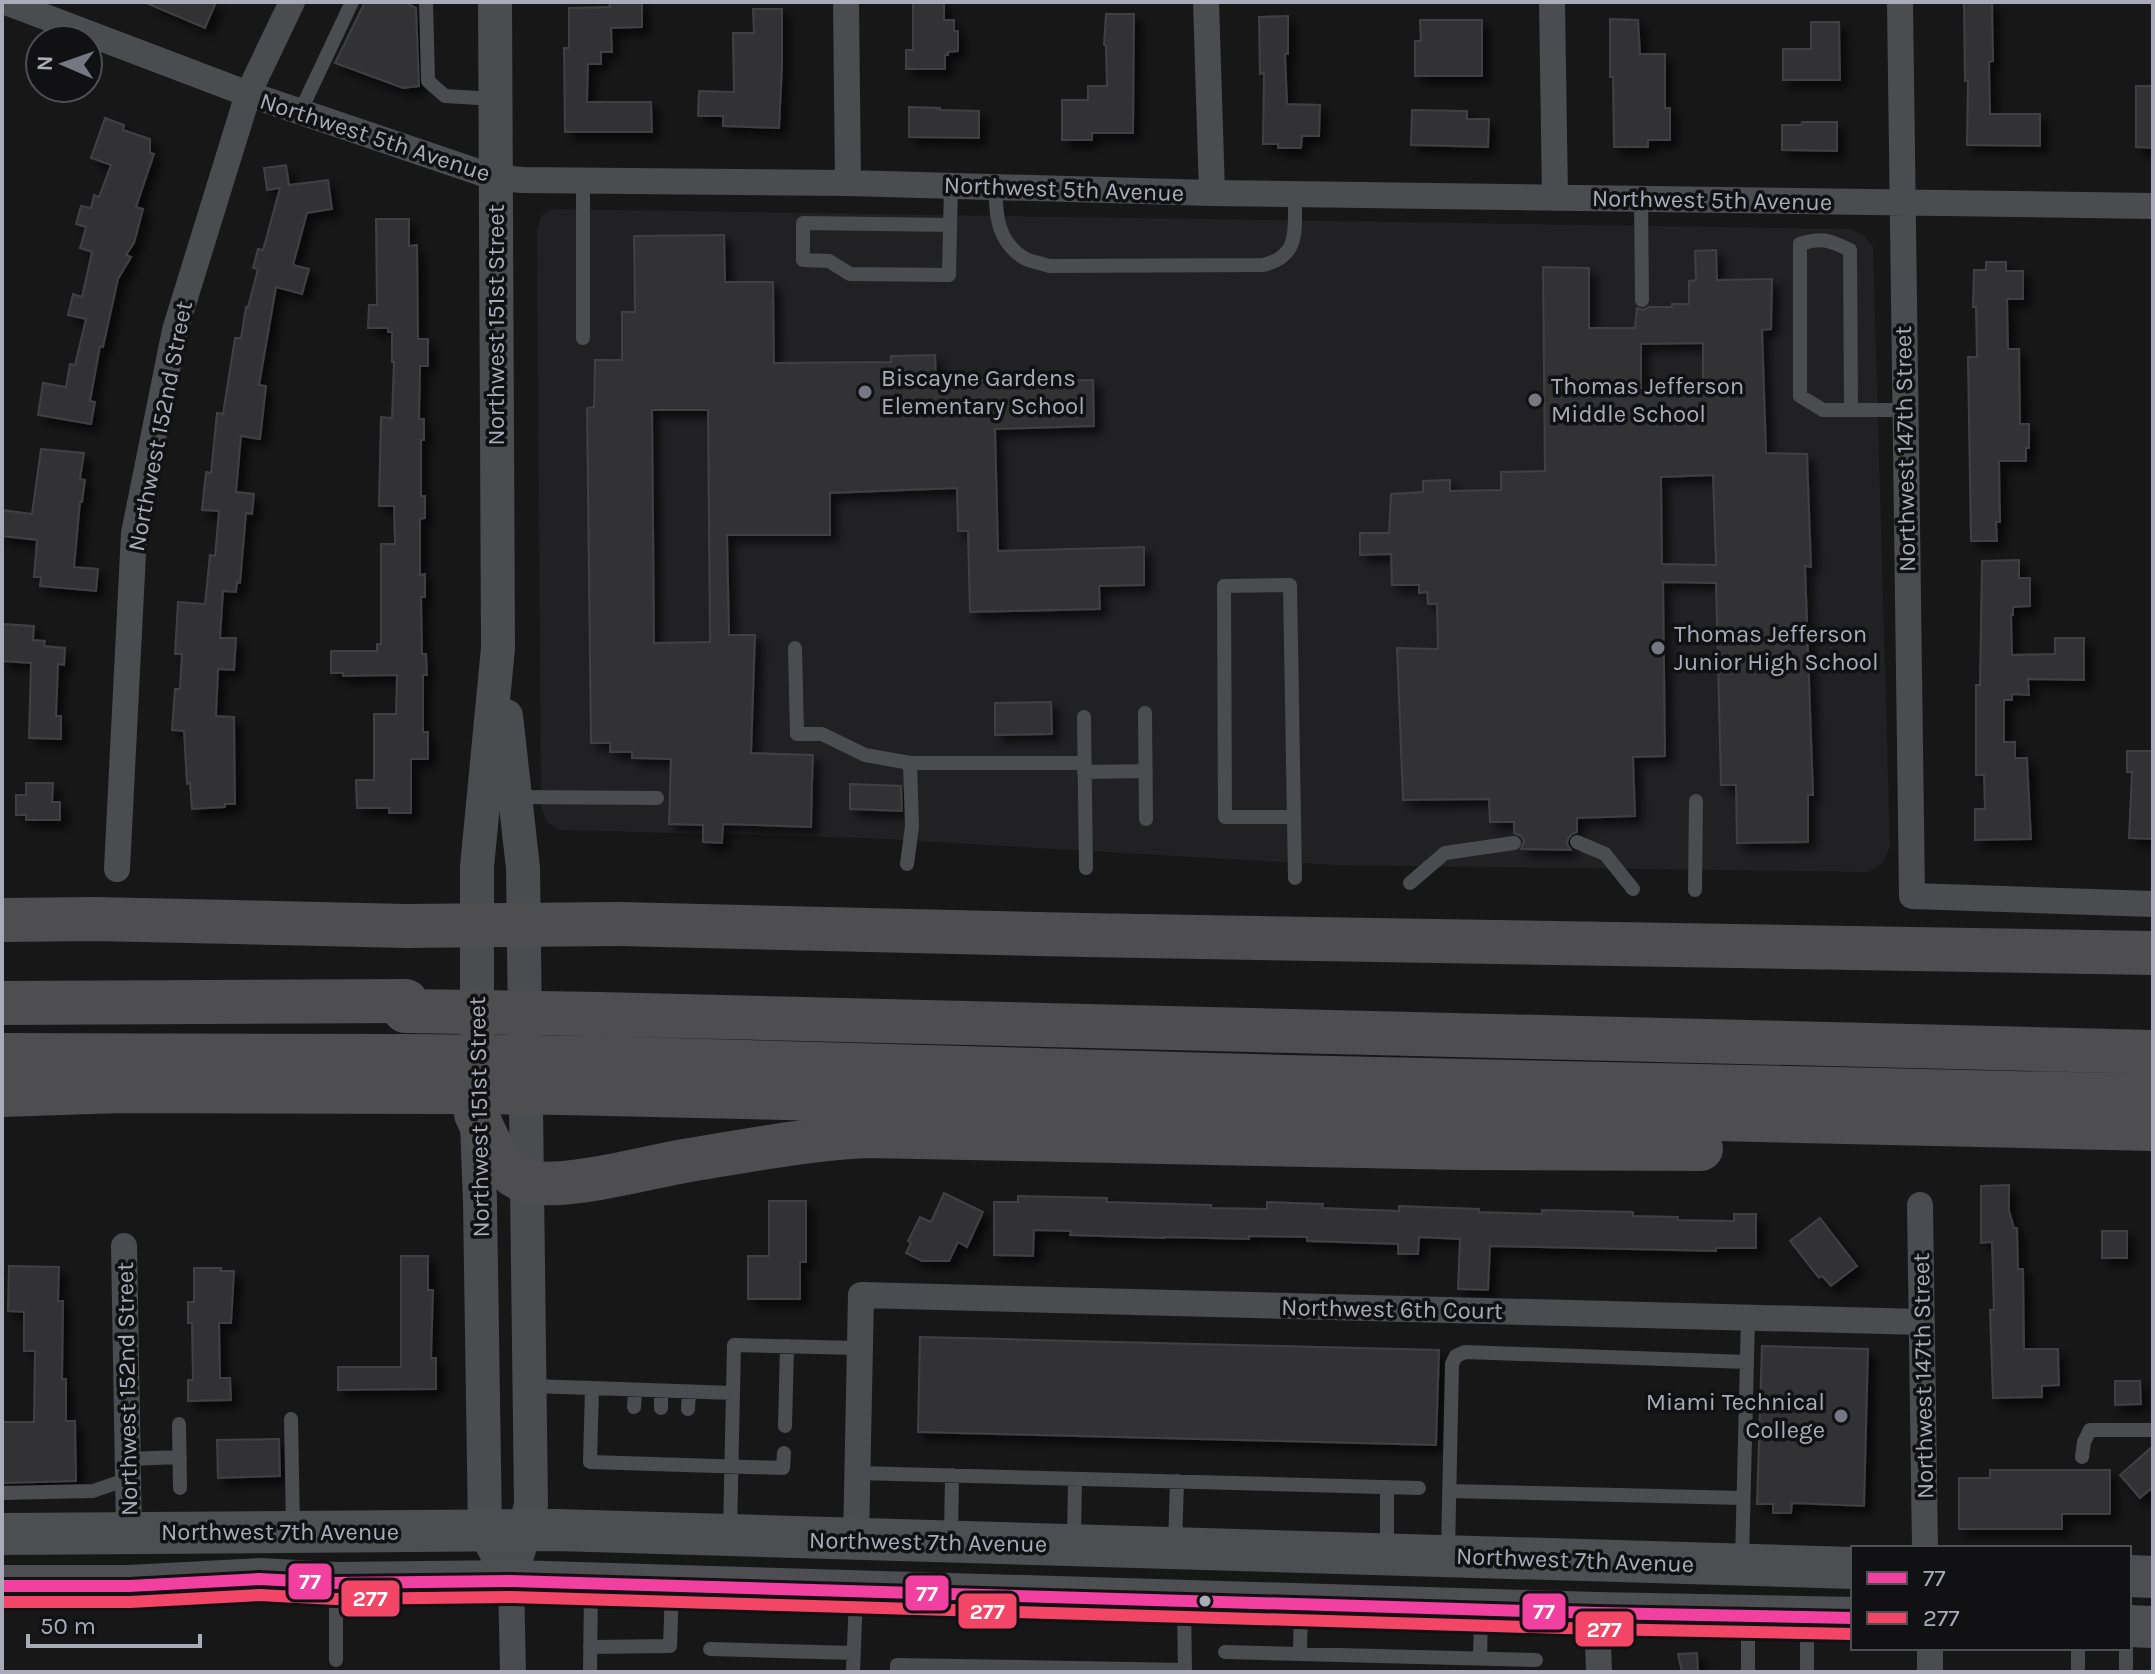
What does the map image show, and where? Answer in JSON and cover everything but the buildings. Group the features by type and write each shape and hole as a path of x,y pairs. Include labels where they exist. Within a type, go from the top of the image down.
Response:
{"highway":[{"path":"2,920 407,926 619,924 2153,953"},
{"path":"2,1003 599,1009 2153,1052"},
{"path":"2,1012 405,1006"},
{"path":"2,1055 600,1058 1318,1078 2153,1096"},
{"path":"2,1095 120,1091 563,1093 2153,1129"},
{"path":"476,1114 506,1169 516,1178 528,1182 565,1183 835,1137 1462,1148 1839,1149 1987,1126"}],"main road":[{"name":"Northwest 7th Avenue","path":"10,1537 504,1530 1851,1568"},
{"path":"856,1592 883,1570 911,1562 1032,1565 1074,1546"},
{"path":"2131,1576 2153,1577"},
{"name":"Northwest 7th Avenue","path":"2,1586 129,1586 259,1579 336,1583 511,1581 1851,1618"},
{"path":"2131,1626 2153,1627"}],"street":[{"name":"Northwest 5th Avenue","path":"6,2 248,94 496,178 1212,193 2153,206"},
{"name":"Northwest 152nd Street","path":"117,869 134,533 175,330 248,94 292,2"},
{"name":"Northwest 151st Street","path":"495,2 498,648 477,867 476,1114 504,1530 511,1581 513,1672"},
{"path":"846,2 848,183"},
{"path":"1206,2 1212,193"},
{"path":"1552,2 1555,198"},
{"name":"Northwest 147th Street","path":"1900,2 1912,896 2153,904"},
{"name":"Northwest 151st Street","path":"498,648 523,868 531,1505 504,1530"},
{"path":"477,867 523,868"},
{"name":"Northwest 147th Street","path":"1920,1205 1925,1546"},
{"name":"Northwest 152nd Street","path":"124,1246 129,1533"},
{"name":"Northwest 6th Court","path":"860,1348 861,1295 1922,1322"},
{"path":"856,1540 860,1348"},
{"path":"1597,1613 1599,1672"},
{"path":"1930,1650 1930,1672"}],"lane":[{"path":"300,112 352,2"},
{"path":"426,2 428,81 445,96 495,99"},
{"path":"583,181 583,338"},
{"path":"950,225 803,223 803,260 829,261 850,274 949,275 951,186"},
{"path":"996,187 995,212 1004,240 1024,258 1049,266 1263,265 1276,262 1288,253 1293,240 1295,194"},
{"path":"1641,199 1642,300"},
{"path":"1851,409 1850,250 1818,238 1800,244 1800,396 1823,410 1905,410"},
{"path":"1294,817 1225,817 1224,586 1290,585 1294,817 1295,878"},
{"path":"795,648 797,734 822,734 865,755 910,763 1146,771"},
{"path":"1145,713 1146,819"},
{"path":"1084,717 1086,868"},
{"path":"907,864 912,826 910,763"},
{"path":"516,797 657,798"},
{"path":"1695,890 1696,801"},
{"path":"1577,842 1605,854 1633,889"},
{"path":"1410,883 1445,853 1514,843"},
{"path":"1742,1565 1748,1318"},
{"path":"730,1537 734,1345 860,1348"},
{"path":"785,1426 787,1346"},
{"path":"1448,1556 1452,1364 1456,1356 1465,1352 1747,1362"},
{"path":"530,1386 733,1393"},
{"path":"592,1388 590,1462 660,1459 732,1467 783,1468 784,1453"},
{"path":"634,1407 635,1390"},
{"path":"661,1391 661,1408"},
{"path":"688,1409 689,1392"},
{"path":"291,1419 293,1532"},
{"path":"179,1424 180,1488"},
{"path":"2082,1457 2090,1430 2153,1430"},
{"path":"2,1493 93,1491 128,1469 180,1457"},
{"path":"858,1473 1419,1488"},
{"path":"950,1542 952,1475"},
{"path":"1074,1546 1075,1479"},
{"path":"1175,1548 1177,1481"},
{"path":"1387,1487 1387,1554"},
{"path":"1449,1491 1743,1498"},
{"path":"336,1583 336,1660"},
{"path":"590,1672 591,1583"},
{"path":"590,1647 670,1646 672,1586"},
{"path":"853,1672 856,1592"},
{"path":"897,1672 897,1665 1185,1671 1184,1601"},
{"path":"1300,1654 1301,1604"},
{"path":"1480,1658 1481,1609"},
{"path":"1748,1616 1748,1672"},
{"path":"1807,1617 1807,1672"},
{"path":"710,1649 854,1653"},
{"path":"2078,1650 2078,1672"},
{"path":"2126,1650 2126,1672"},
{"path":"1225,1652 1536,1660"}],"shaded area":[{"path":"552,209 1850,229 1863,235 1873,246 1890,847 1883,862 1869,872 1334,865 865,838 560,830 547,822 541,807 537,231 541,216"}],"transit line":[{"name":"77","path":"2,1586 129,1586 259,1579 336,1583 511,1581 1851,1618"},
{"name":"277","path":"2,1602 130,1602 259,1595 336,1599 511,1597 1851,1634"}],"place":[{"name":"Biscayne Gardens Elementary School","path":"865,392"},
{"name":"Thomas Jefferson Middle School","path":"1535,400"},
{"name":"Thomas Jefferson Junior High School","path":"1658,648"},
{"name":"Miami Technical College","path":"1841,1416"}]}
